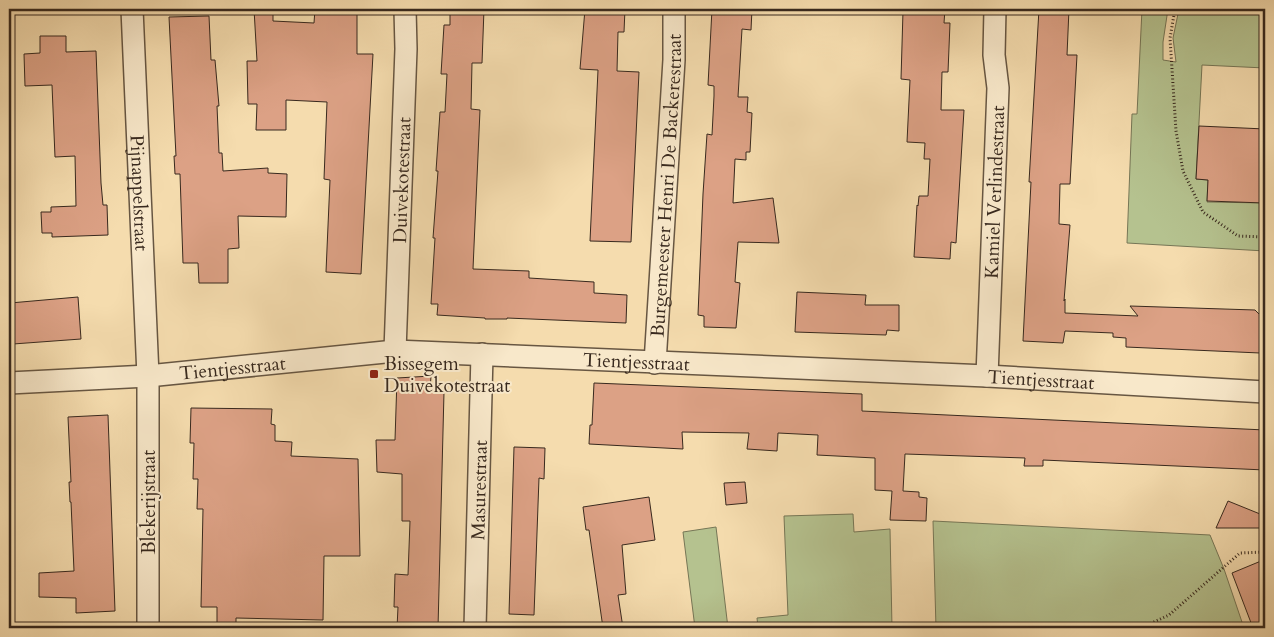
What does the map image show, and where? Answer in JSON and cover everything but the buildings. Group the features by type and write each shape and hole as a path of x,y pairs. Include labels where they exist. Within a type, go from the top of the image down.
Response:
{"street":[{"name":"Pijnappelstraat","path":"132,9 148,376"},
{"name":"Duivekotestraat","path":"395,351 406,49 405,9"},
{"name":"Burgemeester Henri De Backerestraat","path":"655,363 674,60 674,9"},
{"name":"Kamiel Verlindestraat","path":"987,376 998,88 994,55 995,9"},
{"name":"Tientjesstraat","path":"9,383 148,376 395,351 987,376 1265,392"},
{"name":"Masurestraat","path":"475,628 482,354"},
{"name":"Blekerijstraat","path":"148,376 148,628"}],"path":[{"path":"1175,9 1170,38 1176,131 1183,171 1203,212 1238,236 1265,237"},
{"path":"1141,628 1169,615 1240,553 1265,552"}],"green space":[{"path":"1142,9 1168,9 1163,42 1163,60 1176,62 1173,38 1179,9 1265,9 1265,68 1202,65 1196,179 1208,180 1207,202 1265,203 1265,251 1127,243 1132,114 1137,114"},
{"path":"853,514 854,532 890,529 892,628 758,628 757,618 788,615 784,516"},
{"path":"933,521 1210,535 1244,628 936,628"},
{"path":"716,527 728,628 695,628 683,532"}],"place":[{"name":"Bissegem Duivekotestraat","path":"374,374"}]}
